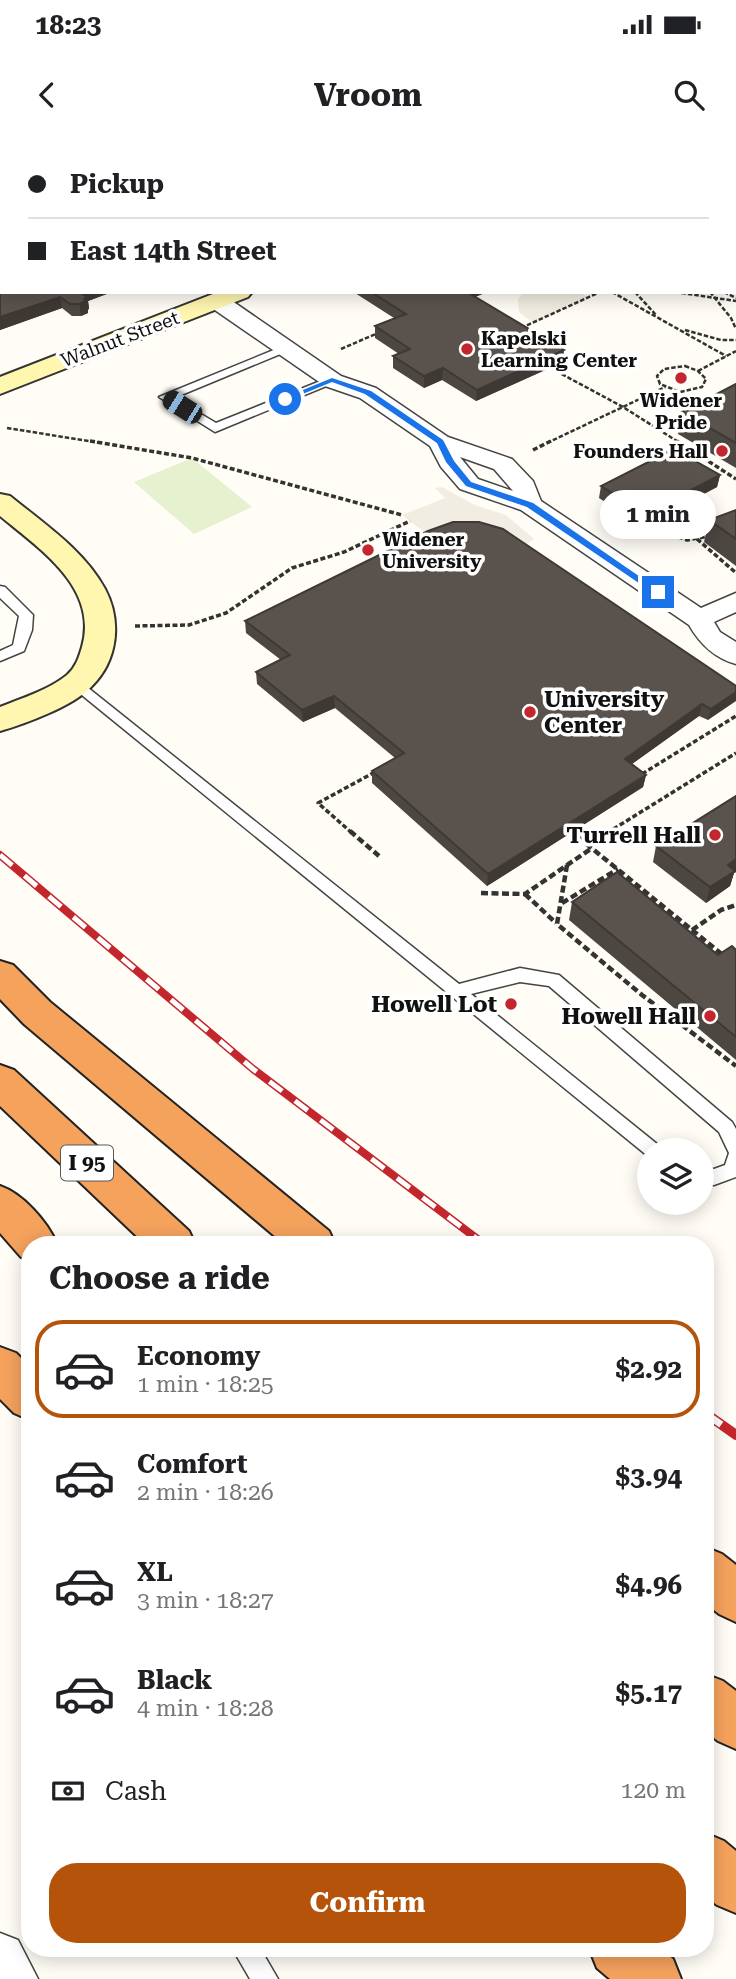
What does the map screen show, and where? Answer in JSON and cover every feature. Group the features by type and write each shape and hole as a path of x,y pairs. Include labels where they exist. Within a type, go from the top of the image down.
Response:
{"highway":[{"path":"0,975 37,1013 304,1236"},
{"name":"I 95","path":"0,1082 165,1236"},
{"path":"0,1204 29,1236"},
{"path":"0,1368 21,1389"},
{"path":"714,1579 736,1597"},
{"path":"714,1706 736,1723"},
{"path":"714,1868 736,1886"},
{"path":"627,1957 653,1979"}],"street":[{"path":"226,294 286,348 332,380 368,393 440,442 503,464 524,486 530,505"},
{"path":"226,294 352,372 368,393"},
{"name":"Walnut Street","path":"4,387 226,294"},
{"path":"440,442 450,462 468,484 530,505 699,619 710,638 736,655"},
{"path":"0,502 72,565 94,593 103,619 102,642 84,675 0,720"},
{"path":"699,619 736,601"},
{"path":"699,619 730,622 736,626"},
{"path":"0,1958 12,1979"}],"lane":[{"path":"286,348 165,397 215,428 332,380"},
{"path":"0,590 26,615 25,630 19,648 0,656"},
{"path":"84,675 637,1138"},
{"path":"458,991 520,975 553,980 726,1127 736,1149"},
{"path":"714,1177 735,1167"},
{"path":"251,1957 265,1979"}],"path":[{"path":"513,332 596,294"},
{"path":"616,294 726,356"},
{"path":"637,294 653,313 669,323 697,335 736,340"},
{"path":"686,294 736,300"},
{"path":"711,294 736,329"},
{"path":"327,355 389,328"},
{"path":"698,371 736,351"},
{"path":"685,366 698,371 706,379 705,384 696,390 680,392 665,387 660,384 657,376 664,369 685,366"},
{"path":"556,370 623,407 736,479"},
{"path":"503,464 665,387"},
{"path":"7,428 192,458 402,515"},
{"path":"576,536 615,518 635,531 673,534 687,540 715,534"},
{"path":"103,627 189,625 226,613 292,568 344,552 410,521"},
{"path":"696,539 736,573"},
{"path":"637,770 644,775 736,716"},
{"path":"587,844 736,752"},
{"path":"379,856 318,803 385,766"},
{"path":"578,837 727,959"},
{"path":"481,893 525,894 592,848"},
{"path":"557,923 567,865"},
{"path":"561,904 618,869"},
{"path":"525,894 642,995 736,1066"},
{"path":"692,930 722,910 736,905"}],"green space":[{"path":"192,458 252,507 194,534 134,482"}],"shaded area":[{"path":"522,294 582,294 588,297 533,323 519,312 518,299"},
{"path":"442,487 475,505 506,515 534,539 517,551 434,540 402,515 445,498 435,488"}],"building":[{"path":"0,294 82,294 87,297 84,299 86,301 79,304 70,304 60,297 0,317"},
{"name":"Kapelski Learning Center","path":"374,294 470,294 564,350 477,390 443,368 424,376 393,356 410,349 375,326 406,314"},
{"path":"736,384 736,443 682,412"},
{"path":"674,449 720,475 645,514 601,486"},
{"path":"736,510 736,539 709,520"},
{"name":"University Center","path":"453,522 479,522 503,529 736,686 736,692 711,709 702,704 625,759 646,775 488,874 372,771 404,753 334,696 302,710 256,672 290,655 245,621 428,531"},
{"name":"Turrell Hall","path":"736,796 736,859 728,865 735,871 710,887 656,846"},
{"name":"Howell Hall","path":"617,872 718,955 732,946 736,950 736,1037 572,902"}],"railway":[{"path":"0,855 253,1069 473,1236"},
{"path":"714,1419 736,1435"}],"place":[{"name":"Kapelski Learning Center","path":"467,349"},
{"name":"Widener Pride","path":"681,378"},
{"name":"Founders Hall","path":"722,451"},
{"name":"Widener University","path":"368,550"},
{"name":"University Center","path":"530,712"},
{"name":"Turrell Hall","path":"715,835"},
{"name":"Howell Lot","path":"511,1004"},
{"name":"Howell Hall","path":"710,1016"}],"route":[{"path":"285,399 332,380 368,393 440,442 450,462 468,484 530,505 658,592"}]}
